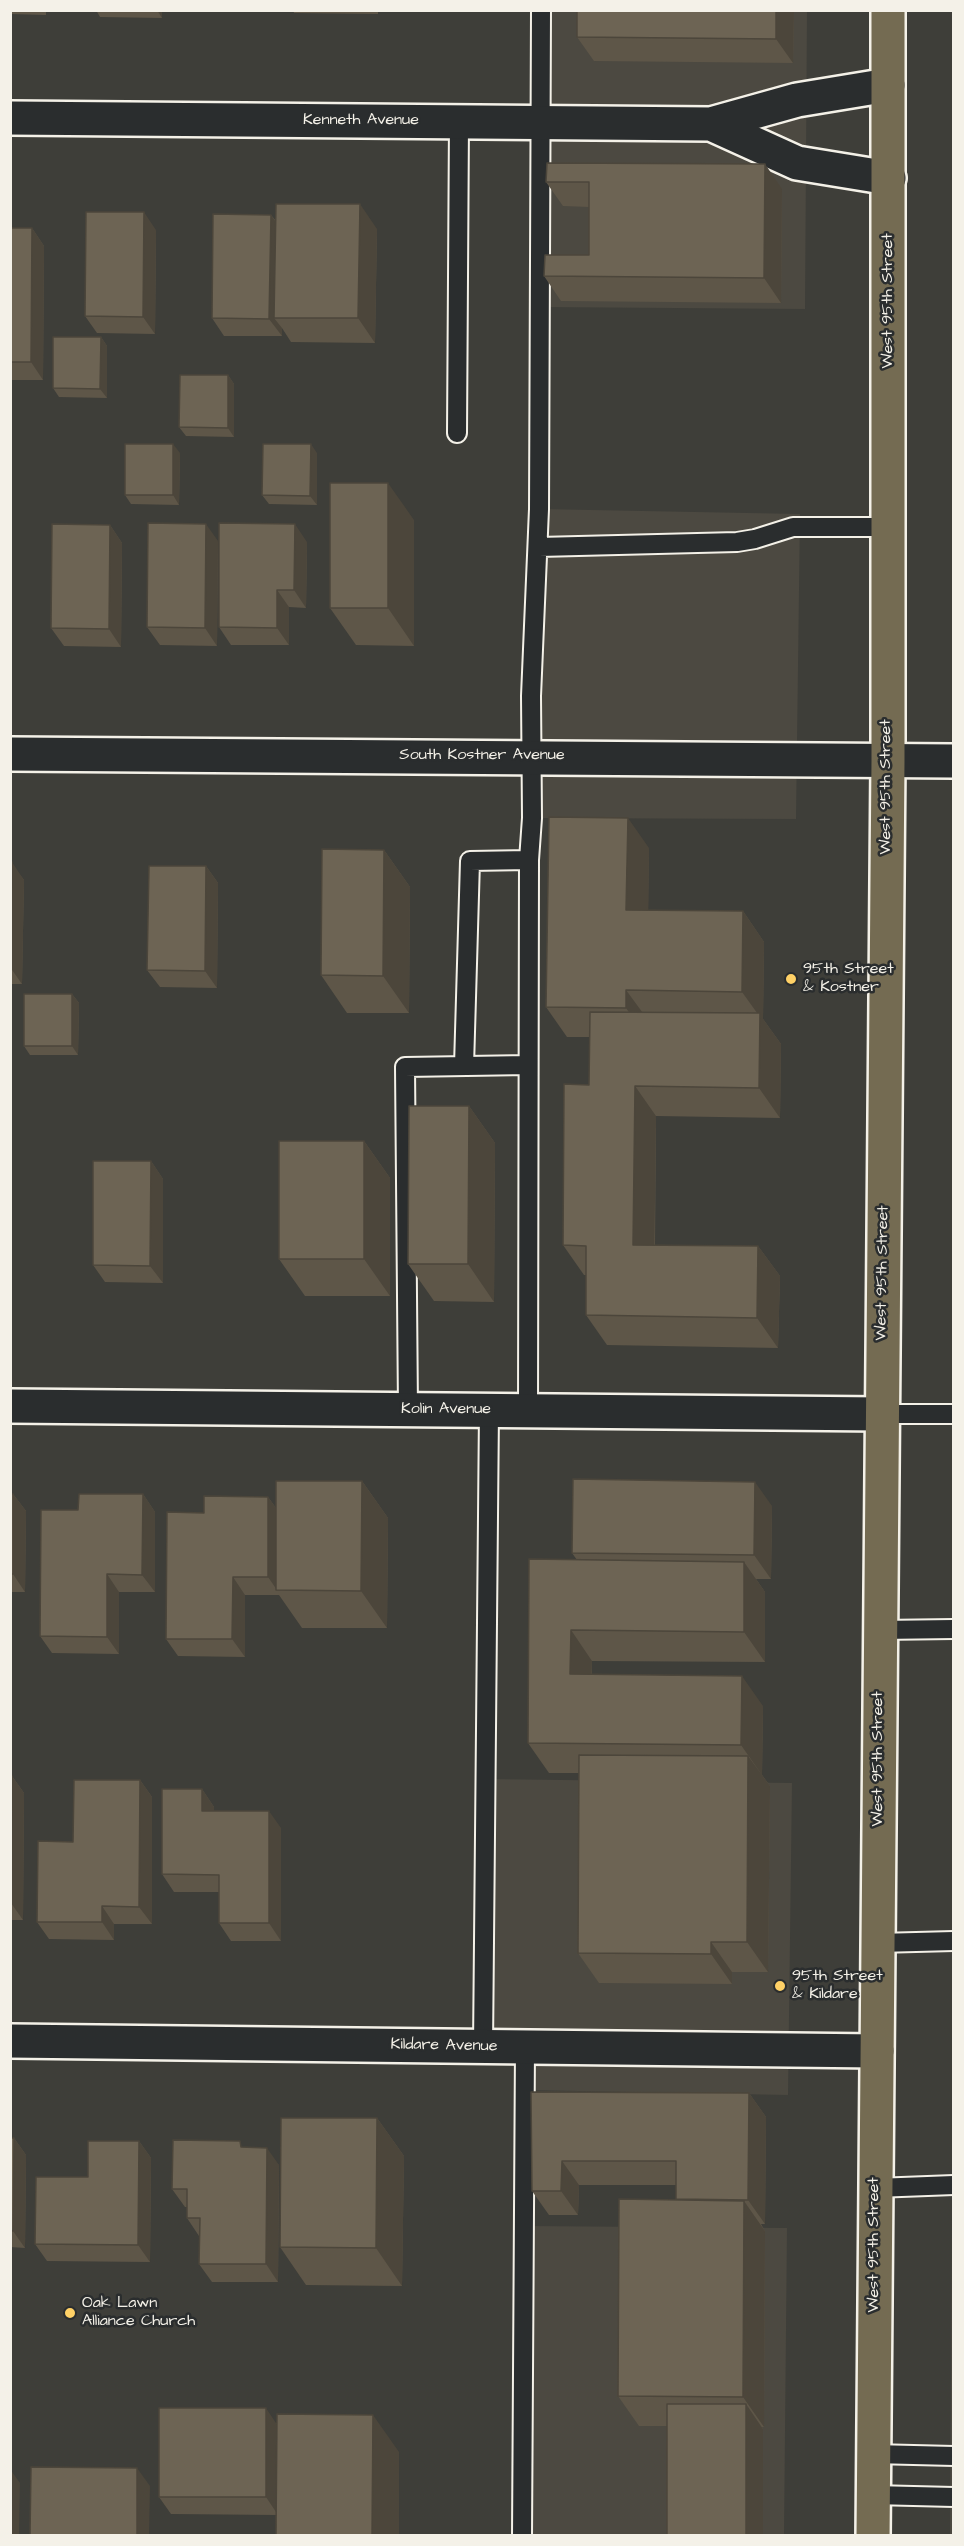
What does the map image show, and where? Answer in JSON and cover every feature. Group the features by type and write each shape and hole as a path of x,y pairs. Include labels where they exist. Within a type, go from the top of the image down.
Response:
{"main road":[{"name":"West 95th Street","path":"873,2535 888,760 888,10"}],"street":[{"name":"Kenneth Avenue","path":"10,118 711,124 797,100 888,85"},
{"name":"Kenneth Avenue","path":"711,124 797,163 889,178"},
{"name":"South Kostner Avenue","path":"10,754 954,761"},
{"name":"Kolin Avenue","path":"10,1406 882,1414"},
{"name":"Kildare Avenue","path":"10,2041 877,2051"}],"lane":[{"path":"528,1410 529,860 531,696 539,547 541,10"},
{"path":"457,433 459,121"},
{"path":"539,547 737,542 793,527 888,527"},
{"path":"464,1066 470,861 529,860"},
{"path":"408,1410 405,1067 528,1065"},
{"path":"483,2047 489,1410"},
{"path":"882,1414 954,1414"},
{"path":"880,1630 954,1629"},
{"path":"878,1943 954,1941"},
{"path":"522,2535 525,2048"},
{"path":"875,2188 954,2186"},
{"path":"873,2454 954,2456"},
{"path":"873,2495 954,2497"}],"shaded area":[{"path":"541,11 807,11 805,309 540,307"},
{"path":"539,509 800,514 796,819 532,818"},
{"path":"486,1779 792,1783 788,2095 525,2090 525,2048 483,2047"},
{"path":"953,2060 954,2535 950,2535"},
{"path":"524,2226 787,2228 784,2535 522,2536"}],"building":[{"path":"577,10 776,10 776,39 577,37"},
{"path":"547,163 765,164 764,278 544,276 545,255 589,255 589,182 546,182"},
{"path":"276,204 360,204 358,318 274,318"},
{"path":"86,212 144,212 143,317 85,316"},
{"path":"213,214 271,215 269,319 212,318"},
{"path":"10,228 32,228 31,362 10,362"},
{"path":"53,337 101,337 100,389 53,388"},
{"path":"180,375 228,375 228,428 179,427"},
{"path":"125,444 173,444 173,495 125,495"},
{"path":"263,444 311,444 310,496 262,495"},
{"path":"330,483 388,483 388,608 330,608"},
{"path":"148,523 206,524 205,628 147,627"},
{"path":"219,523 295,524 294,590 277,590 277,628 219,627"},
{"path":"52,524 110,525 109,629 51,628"},
{"path":"549,817 628,818 626,910 743,911 742,992 626,990 626,1008 546,1007"},
{"path":"322,849 384,850 383,976 321,975"},
{"path":"10,862 12,862 10,934"},
{"path":"149,866 206,866 205,971 147,970"},
{"path":"24,994 72,994 72,1046 24,1046"},
{"path":"590,1012 760,1013 759,1088 635,1086 633,1245 758,1246 757,1318 586,1315 586,1246 563,1245 564,1084 589,1085"},
{"path":"409,1106 469,1106 468,1264 408,1264"},
{"path":"279,1141 364,1141 364,1259 279,1259"},
{"path":"93,1161 151,1161 150,1266 93,1265"},
{"path":"573,1479 755,1482 754,1555 572,1553"},
{"path":"276,1481 362,1481 361,1591 276,1590"},
{"path":"10,1494 13,1494 13,1574 10,1574"},
{"path":"79,1494 143,1494 142,1575 107,1574 107,1637 40,1636 41,1510 78,1510"},
{"path":"204,1496 268,1497 268,1577 233,1577 232,1639 166,1639 167,1512 204,1513"},
{"path":"529,1559 744,1562 744,1632 571,1630 570,1674 742,1676 741,1745 528,1743"},
{"path":"579,1755 748,1756 747,1942 711,1942 711,1954 578,1953"},
{"path":"10,1776 12,1776 11,1903 10,1903"},
{"path":"74,1780 140,1780 139,1907 102,1906 102,1922 37,1922 38,1841 73,1842"},
{"path":"162,1789 202,1789 202,1811 269,1811 269,1923 219,1923 219,1875 162,1874"},
{"path":"531,2092 749,2093 748,2200 676,2199 676,2161 562,2161 561,2191 532,2191"},
{"path":"281,2118 377,2118 376,2248 280,2247"},
{"path":"10,2138 14,2138 13,2231 10,2230"},
{"path":"173,2140 240,2141 241,2147 267,2148 266,2264 199,2264 200,2218 187,2218 187,2189 172,2189"},
{"path":"88,2141 139,2141 138,2245 35,2244 36,2177 88,2177"},
{"path":"619,2199 744,2201 743,2397 618,2396"},
{"path":"667,2404 746,2404 746,2535 667,2535"},
{"path":"159,2408 266,2408 266,2497 159,2497"},
{"path":"277,2414 373,2415 372,2535 276,2535"},
{"path":"31,2467 137,2468 137,2535 30,2535"}],"place":[{"name":"95th Street & Kostner","path":"791,979"},
{"name":"95th Street & Kildare","path":"780,1986"},
{"name":"Oak Lawn Alliance Church","path":"70,2313"}]}
